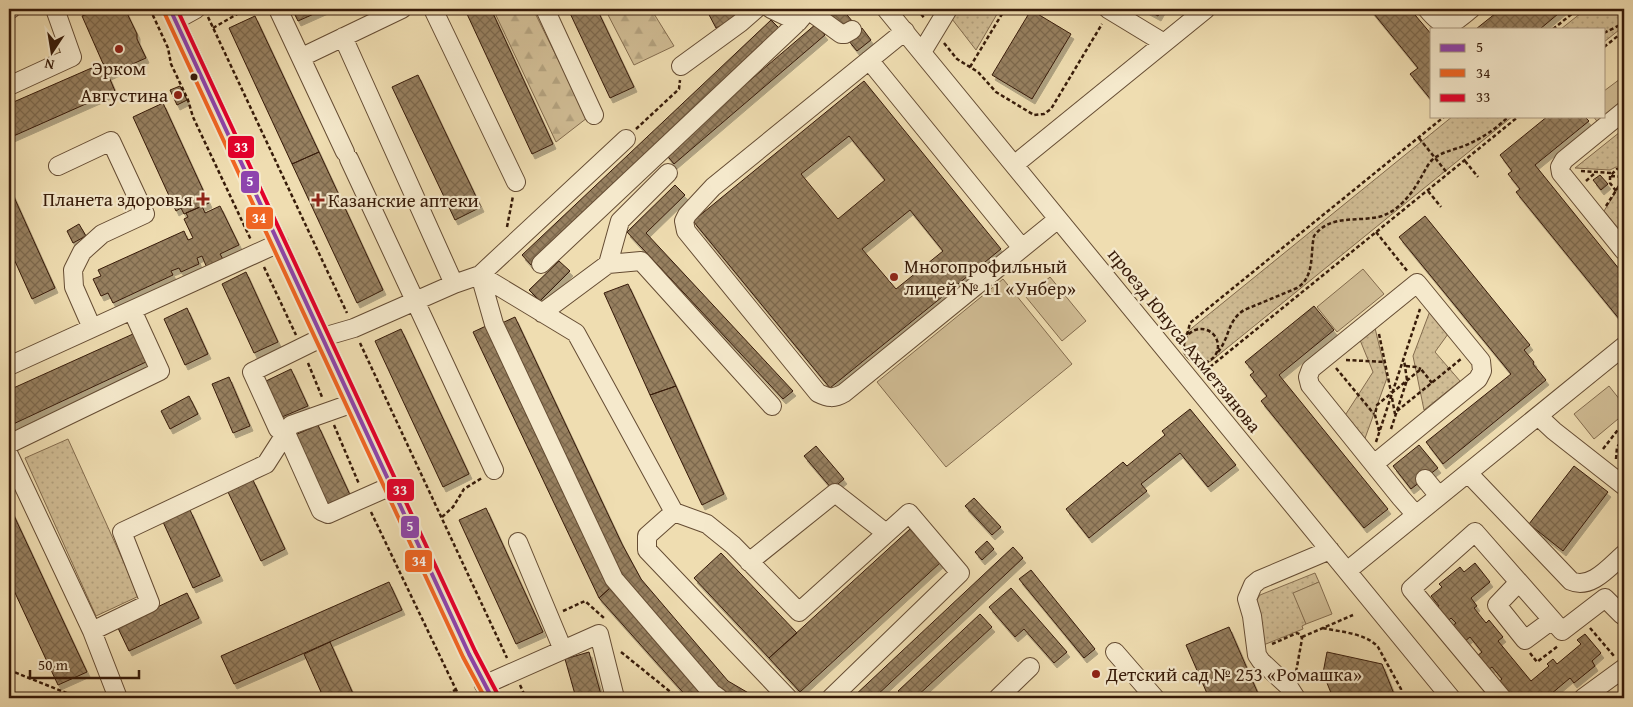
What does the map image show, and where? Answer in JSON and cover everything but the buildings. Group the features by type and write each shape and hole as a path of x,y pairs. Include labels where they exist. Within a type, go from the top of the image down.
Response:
{"street":[{"path":"9,86 72,57 55,9"},
{"path":"196,9 173,14 488,692 513,672 563,650 604,628 615,698"},
{"path":"278,9 494,470"},
{"path":"302,57 402,9"},
{"path":"433,9 516,182"},
{"path":"545,9 594,115"},
{"path":"681,66 756,9"},
{"path":"771,9 804,14 841,34 852,30"},
{"name":"проезд Юнуса Ахметзянова","path":"886,9 1451,698"},
{"path":"922,52 948,9"},
{"path":"1014,165 1206,9"},
{"path":"1427,9 1436,20 1445,24 1454,23 1471,9"},
{"path":"1109,10 1164,43"},
{"path":"541,264 804,14"},
{"path":"905,31 713,187 687,215 684,221 686,231 698,246 818,393 828,398 844,393 1058,219"},
{"path":"343,37 454,284"},
{"path":"869,60 1022,248"},
{"path":"1624,111 1564,160 1560,169 1561,173 1624,251"},
{"path":"391,486 328,514 321,511 286,433 278,429 252,372 323,337 354,328 454,284 480,275 626,139"},
{"path":"58,166 112,141 144,214 102,234 82,252 74,270 74,287 92,328"},
{"path":"608,264 620,220 668,173"},
{"path":"9,366 279,244"},
{"path":"542,313 608,264 641,261 772,406"},
{"path":"480,275 576,333 674,512 707,524 749,562 799,612 909,513 960,572 831,698"},
{"path":"480,275 494,324 614,579 712,693 719,698"},
{"path":"1372,462 1478,379 1482,371 1481,361 1421,288 1375,316 1328,358 1309,371 1308,381 1372,462 1416,515"},
{"path":"9,444 160,371 132,310"},
{"path":"1347,571 1624,346"},
{"path":"92,631 150,603 122,532 266,464 291,425 353,403"},
{"path":"1538,416 1554,431 1624,486"},
{"path":"9,455 92,631 118,698"},
{"path":"1468,473 1571,581 1581,584 1592,581 1624,554"},
{"path":"1425,478 1439,496"},
{"path":"749,562 835,493 886,534"},
{"path":"674,512 647,536 647,550 788,698"},
{"path":"1502,698 1411,589 1475,532 1562,631 1605,598 1622,616 1624,614"},
{"path":"518,542 563,650"},
{"path":"1294,694 1259,659 1256,650 1252,616 1247,599 1254,584 1259,580 1330,550"},
{"path":"1519,582 1497,604 1525,640 1552,620"},
{"path":"1115,652 1155,698"},
{"path":"998,698 1030,667"},
{"path":"1583,698 1624,668"}],"path":[{"path":"246,9 213,28 513,672"},
{"path":"916,9 956,58 978,72 998,93 1034,115 1044,114 1051,110 1109,10"},
{"path":"970,67 1005,9"},
{"path":"1046,9 1056,13 1062,9"},
{"path":"1554,28 1578,9"},
{"path":"1606,31 1624,23"},
{"path":"1606,45 1624,31"},
{"path":"626,139 679,89 681,66"},
{"path":"1443,118 1190,323 1184,348 1188,357 1194,362 1208,362 1212,360 1224,342 1230,324 1238,315 1244,310 1297,288 1304,282 1309,273 1312,246 1316,233 1330,222 1372,218 1394,210 1412,191 1435,157 1483,136 1506,118"},
{"path":"1205,371 1516,118"},
{"path":"1419,138 1448,174"},
{"path":"1464,160 1478,177"},
{"path":"1560,169 1624,177 1598,218"},
{"path":"1616,191 1611,186 1611,175 1616,169 1624,169"},
{"path":"507,228 516,182"},
{"path":"1619,185 1624,191"},
{"path":"1427,190 1441,207"},
{"path":"1372,462 1391,394 1404,358 1421,288 1376,232"},
{"path":"1375,316 1396,416"},
{"path":"1187,335 1196,329 1202,328 1212,332 1218,341 1218,352"},
{"path":"1397,411 1472,350"},
{"path":"1328,358 1384,362"},
{"path":"1328,358 1375,415 1380,432"},
{"path":"1390,432 1407,380 1404,358"},
{"path":"1405,366 1416,367 1421,370 1432,383"},
{"path":"1375,415 1378,404 1421,370"},
{"path":"1603,449 1624,422"},
{"path":"1618,464 1615,458 1616,450 1624,438"},
{"path":"441,517 453,507 464,489 494,470"},
{"path":"550,617 585,601 604,628 678,698"},
{"path":"1302,637 1353,615"},
{"path":"1586,623 1624,668"},
{"path":"1323,628 1366,638 1373,642 1378,647 1402,689 1400,698"},
{"path":"1256,650 1297,633 1302,637"},
{"path":"1294,694 1302,637"},
{"path":"9,670 79,698"},
{"path":"442,698 455,690"}],"green space":[{"path":"493,9 533,9 587,118 556,142"},
{"path":"605,9 651,9 674,46 634,65"},
{"path":"958,9 1000,9 976,50 952,19"},
{"path":"1586,9 1624,9 1624,26 1606,40 1606,28 1562,28"},
{"path":"1620,79 1624,84 1624,103 1599,124 1594,118 1606,118 1606,90"},
{"path":"1451,118 1511,118 1211,361 1196,363 1186,357 1182,345 1187,332"},
{"path":"1620,132 1624,132 1624,168 1616,167 1610,170 1575,168"},
{"path":"1619,187 1624,193 1624,223 1618,228 1604,211"},
{"path":"1363,269 1384,294 1337,332 1317,307"},
{"path":"1050,277 1086,321 1062,341 1026,297"},
{"path":"1003,279 1072,364 946,467 877,382"},
{"path":"1430,311 1448,334 1435,352 1460,381 1424,410 1413,356"},
{"path":"1375,328 1387,378 1364,441 1344,417 1373,372 1360,340"},
{"path":"1609,386 1624,405 1624,414 1594,439 1574,414"},
{"path":"68,439 139,596 96,616 25,458"},
{"path":"1315,573 1319,582 1294,593 1306,624 1302,626 1303,629 1261,646 1254,604 1260,595"},
{"path":"1319,582 1332,614 1306,624 1293,593"}],"transit line":[{"name":"5","path":"170,9 469,654 492,698"},
{"name":"33","path":"177,9 475,651 498,695"},
{"name":"34","path":"164,12 463,657 485,698"}],"place":[{"name":"Эрком","path":"119,49"},
{"name":"Августина","path":"178,95"},
{"name":"Планета здоровья","path":"203,199"},
{"name":"Казанские аптеки","path":"318,200"},
{"name":"Многопрофильный лицей № 11 «Унбер»","path":"894,277"},
{"name":"Детский сад № 253 «Ромашка»","path":"1096,674"}]}
